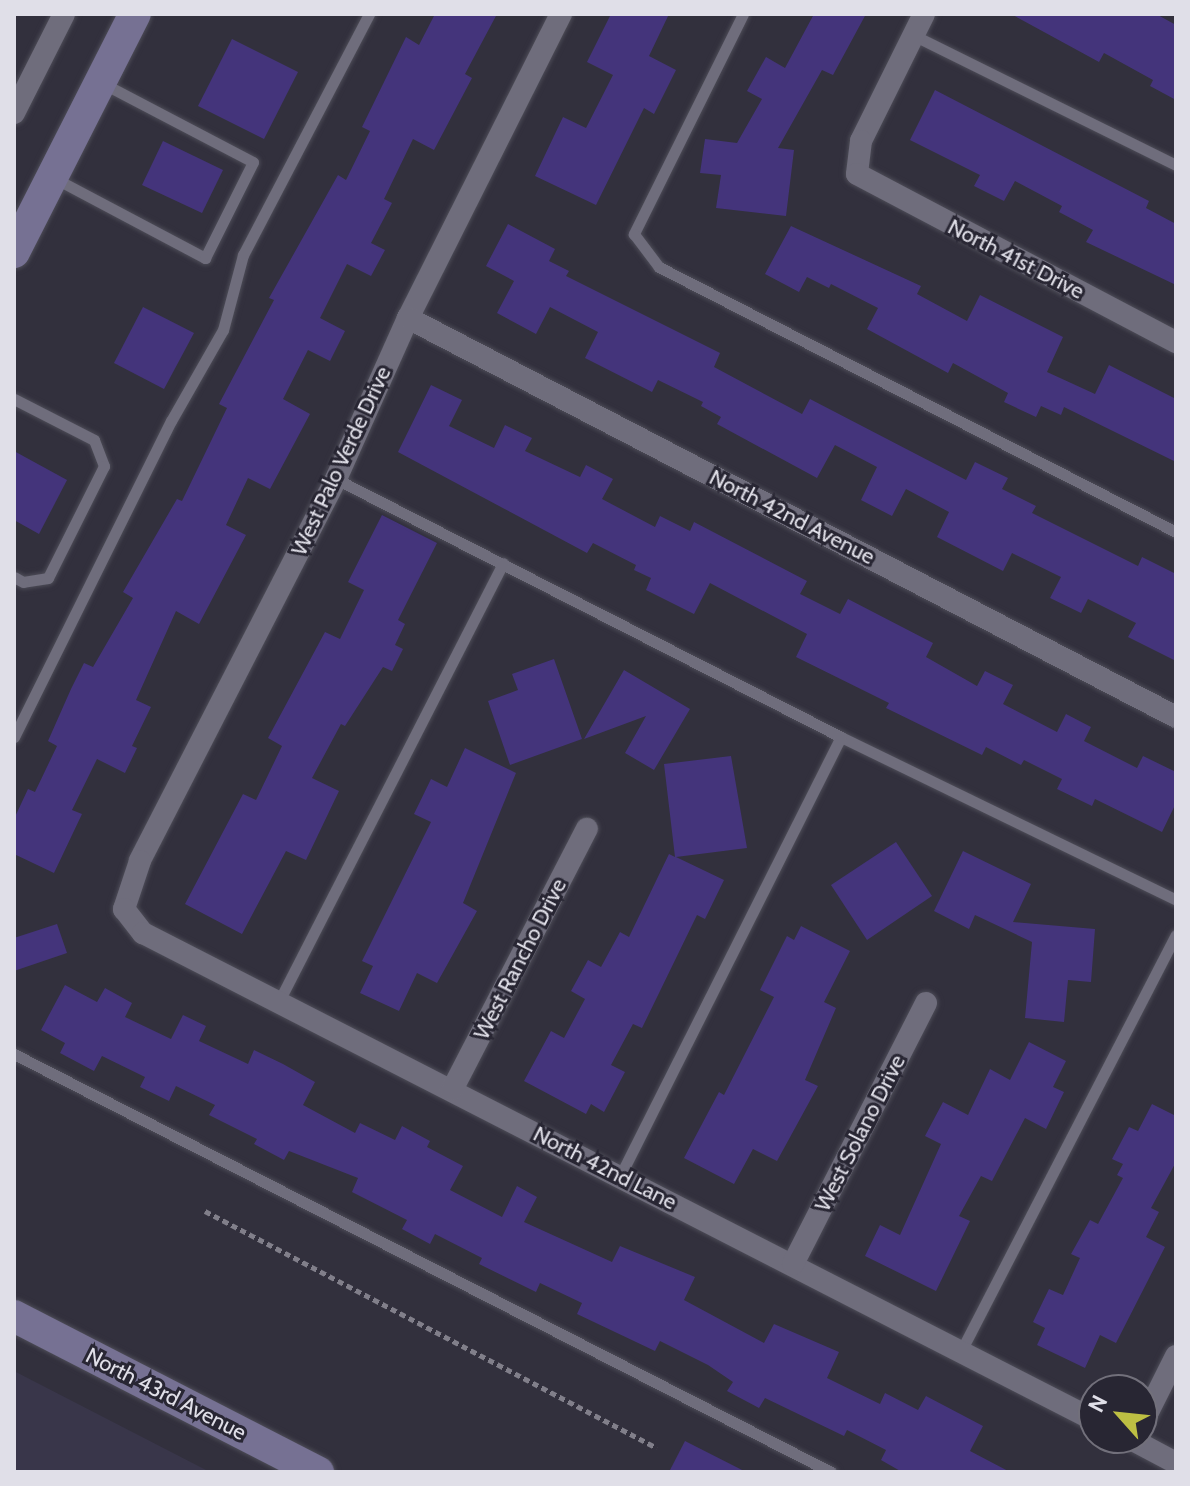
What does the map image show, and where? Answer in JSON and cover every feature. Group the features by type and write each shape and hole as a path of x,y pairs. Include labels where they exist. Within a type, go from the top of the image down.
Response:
{"main road":[{"path":"14,252 23,211 52,177 135,14"},
{"name":"North 43rd Avenue","path":"14,1316 316,1472"}],"street":[{"path":"14,113 64,14"},
{"name":"West Palo Verde Drive","path":"124,909 140,861 336,479 408,318 561,14"},
{"path":"913,35 924,14"},
{"name":"North 41st Drive","path":"913,35 861,141 857,174 1176,342"},
{"name":"North 42nd Avenue","path":"408,318 1176,717"},
{"name":"West Rancho Drive","path":"452,1090 587,829"},
{"name":"North 42nd Lane","path":"124,909 143,933 1078,1412"},
{"name":"West Solano Drive","path":"793,1264 926,1003"},
{"path":"1158,1391 1176,1356"},
{"path":"1158,1451 1176,1463"}],"lane":[{"path":"14,737 171,421 223,330 243,255 369,14"},
{"path":"743,14 634,234 659,267 1176,532"},
{"path":"913,35 1176,165"},
{"path":"52,177 205,258 253,162 100,82"},
{"path":"14,399 94,440 104,466 48,578 23,582 14,577"},
{"path":"336,479 841,737 1176,900"},
{"path":"278,1003 503,563"},
{"path":"620,1176 841,737"},
{"path":"961,1351 1176,935"},
{"path":"14,1054 831,1472"}],"path":[{"path":"205,1211 657,1448"}],"shaded area":[{"path":"14,1371 208,1471 213,1472 14,1472"}],"building":[{"path":"435,14 497,14 465,74 472,78 434,150 413,139 384,199 392,203 371,243 385,250 371,276 347,264 320,318 345,331 330,361 308,350 283,399 310,414 270,489 248,478 226,525 246,535 199,624 176,611 136,700 151,707 132,746 137,748 125,773 97,759 72,810 82,814 54,873 14,854 14,819 28,789 35,792 57,746 48,741 71,689 84,663 93,667 133,598 123,592 177,499 182,501 227,408 219,404 274,300 269,298 338,175 346,180 370,131 362,127 406,37 419,45"},
{"path":"611,14 669,14 649,56 676,70 654,114 644,108 596,205 535,176 563,117 586,128 613,75 587,62"},
{"path":"814,14 866,14 833,75 822,70 778,148 794,150 786,216 716,208 721,175 700,173 705,139 737,143 762,99 747,91 766,57 785,68"},
{"path":"1011,14 1156,14 1176,25 1176,100 1150,86 1153,80 1104,53 1099,62"},
{"path":"232,39 298,72 264,139 198,106"},
{"path":"935,90 1149,201 1146,208 1176,224 1176,285 1086,242 1093,230 1059,212 1062,206 1015,181 1004,201 974,186 980,175 910,140"},
{"path":"163,141 223,170 202,213 142,185"},
{"path":"508,224 555,249 549,261 569,271 566,276 720,353 714,367 802,414 810,399 966,480 975,462 1008,478 1002,489 1036,506 1032,513 1138,566 1142,557 1176,574 1176,661 1128,637 1136,623 1088,599 1081,613 1050,598 1061,577 1012,553 1003,571 937,537 949,512 906,489 892,516 861,500 877,467 835,445 817,478 717,424 721,417 701,406 703,402 658,380 652,392 585,358 598,332 550,307 536,334 497,313 514,281 486,266"},
{"path":"791,226 921,286 917,294 967,321 980,295 1063,337 1047,372 1095,394 1109,365 1176,399 1176,462 1064,407 1061,415 1041,406 1036,417 1004,402 1008,393 953,363 948,373 867,329 878,308 831,284 829,288 807,277 799,292 765,274"},
{"path":"143,307 194,333 164,389 114,363"},
{"path":"431,385 462,400 449,426 494,448 505,425 532,438 525,451 580,477 586,465 613,479 602,499 655,527 660,516 690,531 694,522 807,581 800,594 840,614 848,599 933,643 926,657 977,686 985,671 1013,685 1003,704 1057,732 1066,714 1091,727 1084,741 1137,768 1143,756 1176,772 1176,803 1162,832 1095,799 1092,806 1057,789 1062,779 1024,760 1021,765 986,747 982,755 886,708 889,703 796,657 807,634 710,583 694,614 646,590 651,578 634,570 636,565 593,543 587,553 398,452"},
{"path":"14,451 67,480 39,534 14,520"},
{"path":"382,515 437,543 398,620 405,624 395,645 403,649 392,671 383,667 345,726 341,724 312,778 339,791 306,860 286,851 242,934 185,904 243,794 256,800 282,746 268,738 325,632 340,639 364,590 348,582"},
{"path":"554,659 582,739 510,765 488,701 518,690 512,674"},
{"path":"624,670 690,709 654,770 625,753 646,716 584,739"},
{"path":"465,748 516,773 463,903 477,911 437,983 417,973 399,1011 360,993 373,966 362,961 431,822 414,814 431,779 447,787"},
{"path":"731,756 747,848 676,857 724,880 705,919 697,915 642,1028 633,1024 611,1065 625,1072 604,1112 591,1104 586,1114 524,1081 551,1031 564,1038 585,999 571,991 588,960 601,967 620,932 629,937 669,854 675,857 664,764"},
{"path":"896,842 932,896 867,940 831,885"},
{"path":"963,851 1031,884 1013,922 1095,929 1091,982 1068,980 1064,1022 1025,1018 1032,942 975,915 969,929 934,911"},
{"path":"57,924 67,953 14,971 14,938"},
{"path":"801,926 850,951 824,1002 836,1008 805,1080 818,1086 777,1161 753,1149 734,1184 684,1158 719,1092 724,1095 774,997 760,990 787,936 794,940"},
{"path":"65,985 97,1002 105,988 132,1003 125,1017 171,1039 183,1015 206,1026 199,1041 248,1064 254,1050 283,1064 315,1082 303,1105 355,1133 360,1123 395,1140 402,1126 430,1141 427,1147 463,1166 450,1190 502,1217 517,1186 537,1197 524,1222 612,1262 620,1246 695,1277 684,1300 764,1343 774,1324 839,1352 827,1378 880,1404 885,1393 918,1410 926,1396 983,1426 970,1451 1010,1472 902,1472 881,1460 886,1450 847,1430 844,1436 765,1398 759,1408 727,1391 733,1382 708,1365 660,1341 655,1351 577,1314 582,1303 540,1283 536,1292 479,1264 482,1258 435,1234 430,1244 402,1229 407,1220 352,1192 358,1178 289,1151 284,1160 254,1144 257,1139 209,1115 215,1105 176,1086 169,1101 140,1087 145,1077 102,1056 94,1071 60,1053 65,1043 41,1030"},
{"path":"1029,1042 1066,1061 1053,1087 1064,1092 1046,1129 1025,1118 992,1181 981,1176 959,1216 970,1221 936,1291 865,1256 880,1225 900,1235 941,1144 925,1136 943,1102 968,1115 990,1069 1010,1080"},
{"path":"1152,1104 1176,1116 1176,1162 1151,1208 1159,1212 1146,1237 1165,1247 1116,1343 1100,1335 1085,1368 1037,1345 1045,1328 1033,1322 1049,1289 1063,1295 1080,1258 1071,1254 1090,1220 1098,1224 1123,1178 1117,1175 1123,1164 1112,1159 1129,1127 1138,1131"},
{"path":"685,1441 746,1472 669,1472"}]}
